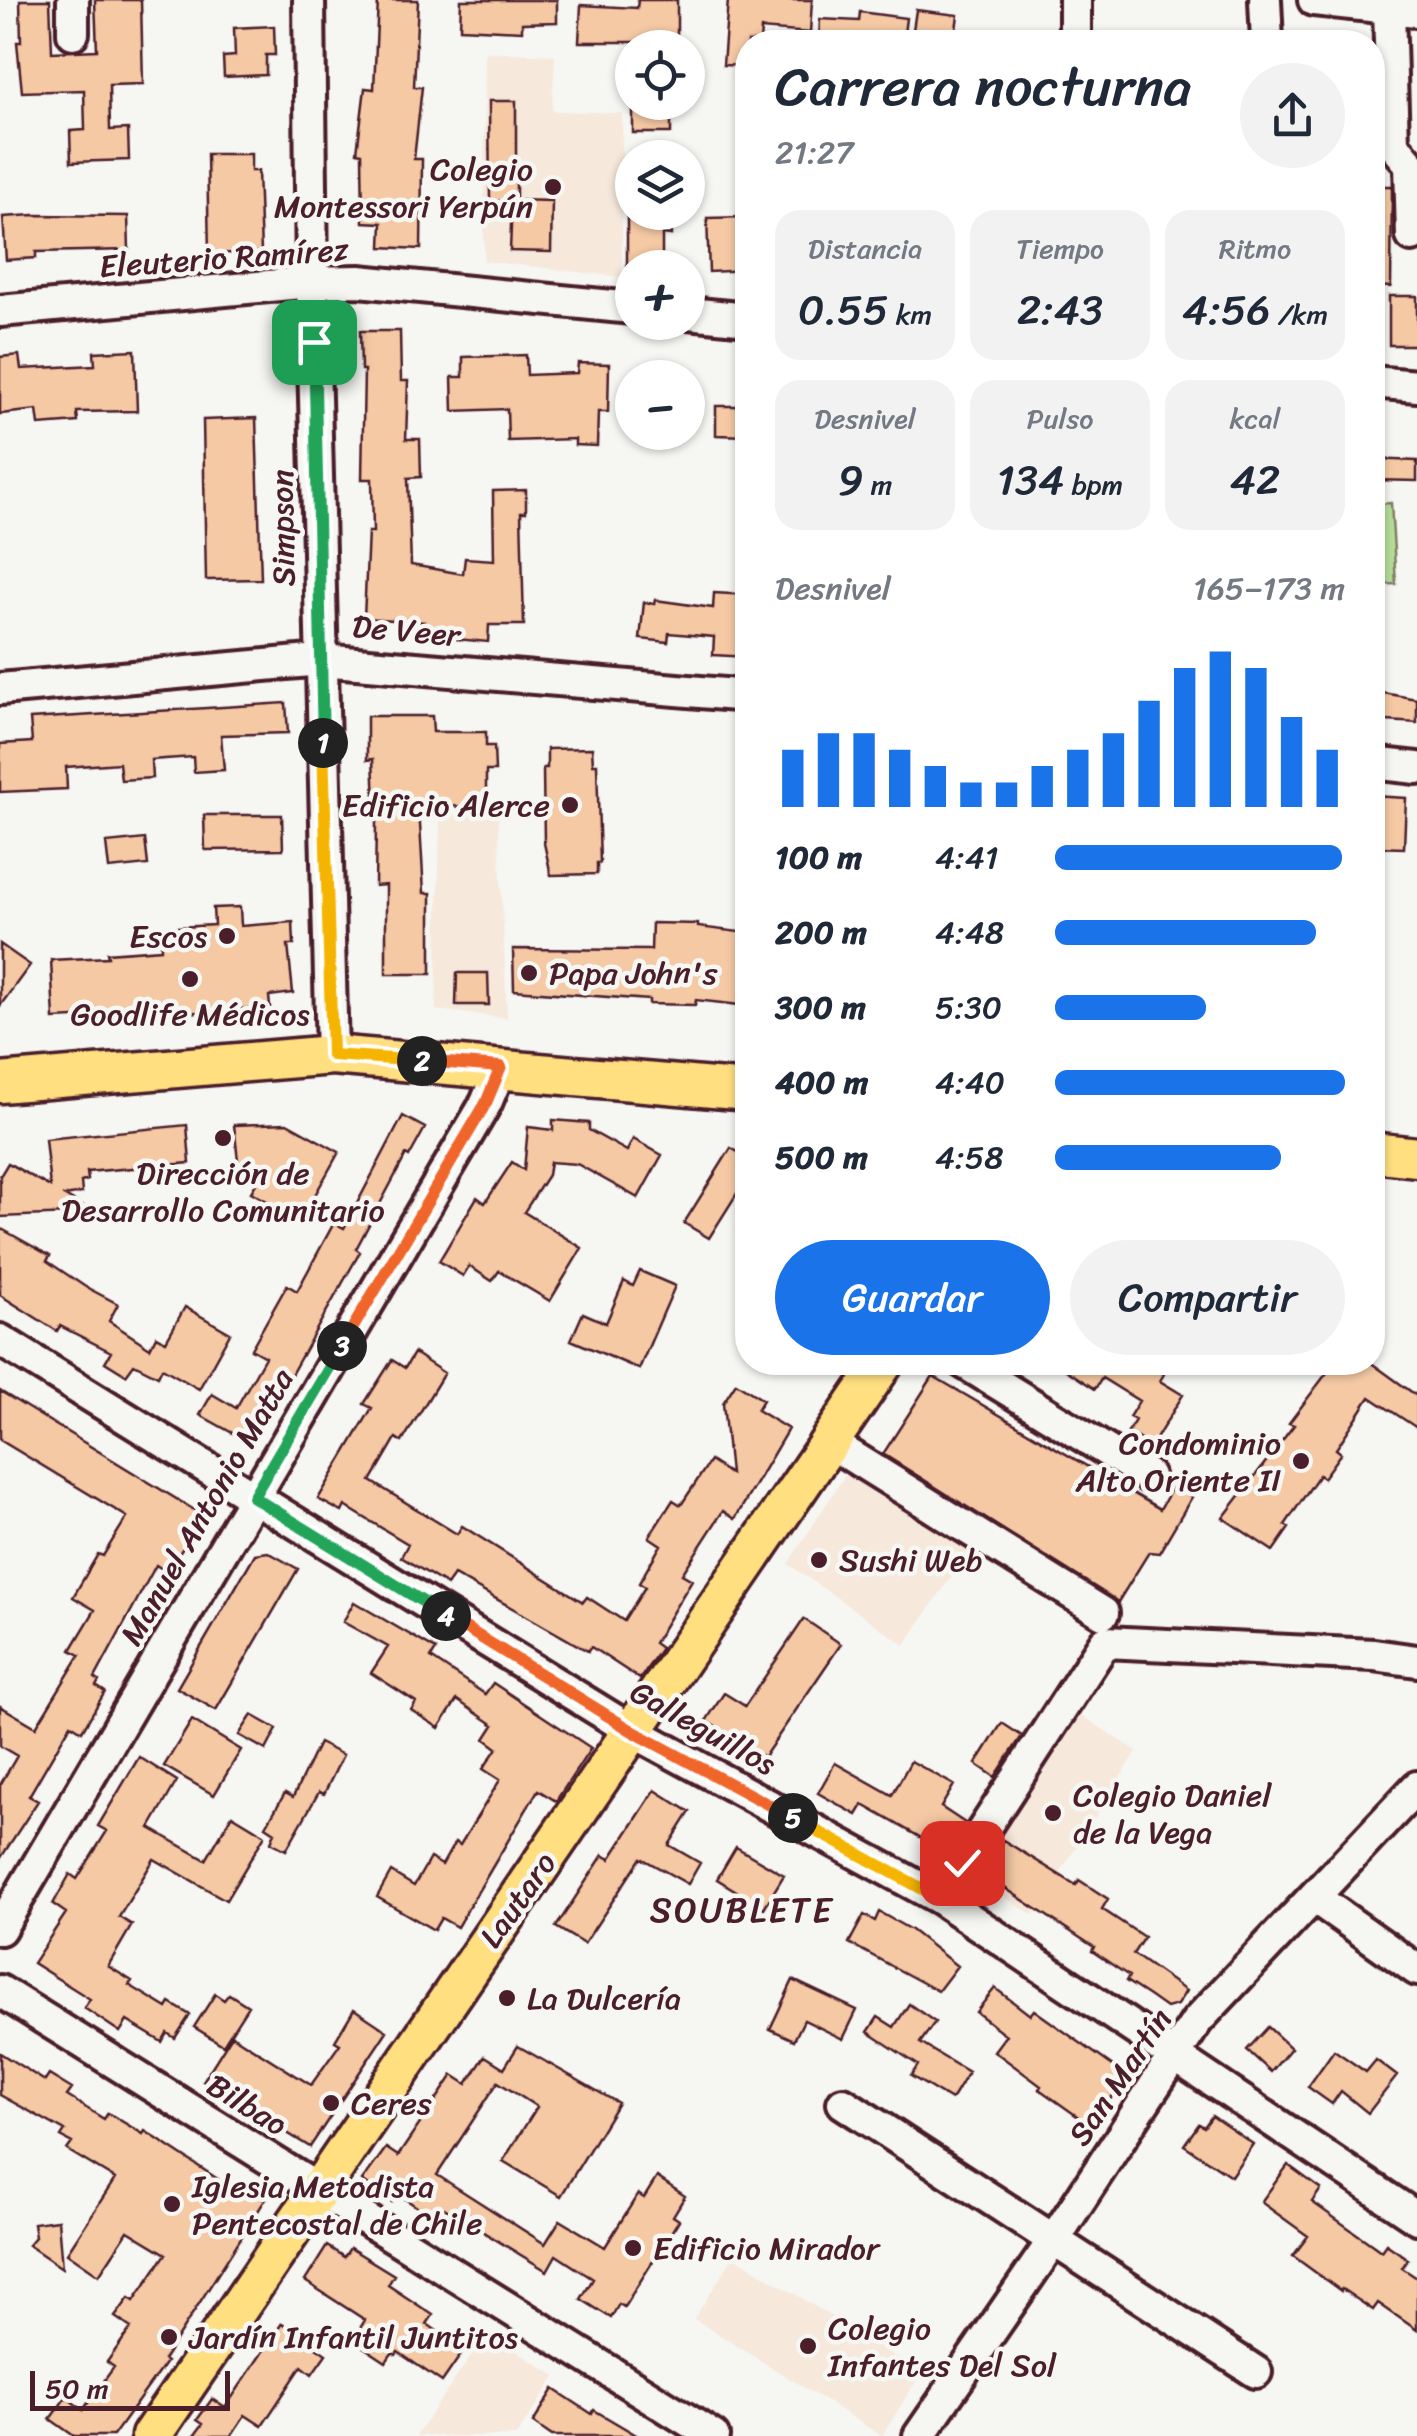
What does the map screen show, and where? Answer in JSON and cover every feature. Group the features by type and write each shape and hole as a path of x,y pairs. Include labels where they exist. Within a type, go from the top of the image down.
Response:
{"main road":[{"path":"0,1083 332,1055 735,1089"},
{"path":"1385,1153 1417,1157"},
{"name":"Lautaro","path":"162,2432 318,2190 875,1375"}],"street":[{"path":"73,0 73,33"},
{"name":"Simpson","path":"308,0 332,1055"},
{"path":"1075,0 1075,30"},
{"path":"1266,0 1267,30"},
{"path":"1314,0 1403,10 1394,144 1410,164 1412,236"},
{"name":"Eleuterio Ramírez","path":"0,311 359,281 615,306"},
{"path":"705,315 735,318"},
{"path":"1385,383 1417,386"},
{"name":"De Veer","path":"0,690 321,660 735,695"},
{"path":"1385,764 1417,768"},
{"name":"Manuel Antonio Matta","path":"0,1928 486,1103 501,1067"},
{"name":"Galleguillos","path":"0,1340 634,1732 939,1898 1417,2218"},
{"path":"984,1375 1148,1476"},
{"path":"829,1442 1103,1613"},
{"path":"939,1898 1105,1642 1374,1655 1417,1661"},
{"name":"San Martín","path":"919,2436 1198,2021 1417,1787"},
{"path":"1314,1897 1417,1970"},
{"name":"Bilbao","path":"0,1991 713,2436"},
{"path":"842,2103 1256,2372"}],"shaded area":[{"name":"Colegio Montessori Yerpún","path":"485,52 555,55 552,111 615,113 615,120 622,120 622,140 615,140 615,230 622,230 622,250 615,250 615,276 484,261"},
{"path":"498,813 507,1018 436,1010 440,815"},
{"path":"847,1472 972,1546 905,1645 788,1564"},
{"name":"Colegio Daniel de la Vega","path":"1074,1711 1137,1751 1033,1915 970,1875"},
{"name":"Colegio Infantes Del Sol","path":"734,2256 921,2373 882,2436 694,2319"},
{"path":"487,2333 556,2376 516,2436 416,2436"}],"green space":[{"path":"1385,503 1391,503 1396,584 1385,584"}],"building":[{"path":"20,0 50,0 52,52 97,50 95,0 141,0 143,84 109,85 110,130 128,129 129,160 71,162 70,131 85,130 84,90 22,92 17,42 21,42"},
{"path":"378,0 418,0 414,87 422,87 414,159 422,159 421,249 381,247 382,223 363,222 362,153 357,152 365,88 374,89"},
{"path":"461,0 557,0 557,22 522,23 522,31 460,28"},
{"path":"638,0 677,0 677,30 615,30 615,42 579,42 581,5 637,8"},
{"path":"728,0 812,0 810,30 735,30 735,65 723,65"},
{"path":"916,10 958,15 956,30 913,30"},
{"path":"860,12 906,18 904,30 820,30 820,19 859,21"},
{"path":"274,26 275,55 266,55 266,75 224,77 223,57 235,56 234,28"},
{"path":"489,101 516,101 516,200 552,201 551,252 510,251 512,201 490,201"},
{"path":"633,120 671,120 671,133 633,133"},
{"path":"207,154 251,154 251,171 258,171 261,252 209,254"},
{"path":"1385,186 1392,186 1391,287 1385,287"},
{"path":"128,216 129,250 36,252 36,258 6,260 3,217"},
{"path":"735,217 735,271 709,272 707,218"},
{"path":"627,230 671,230 671,235 662,234 662,250 627,250"},
{"path":"1389,296 1417,296 1417,345 1389,345"},
{"path":"360,331 400,331 401,381 408,381 406,439 420,439 421,477 408,478 411,565 463,574 465,558 494,560 493,491 526,490 526,512 521,512 524,625 489,625 488,642 424,636 424,622 364,618 368,532 373,532 372,479 362,479 364,370"},
{"path":"135,350 137,411 77,412 78,422 39,425 37,410 0,414 0,357 19,355 21,369 95,365 94,352"},
{"path":"526,355 527,375 577,373 578,363 609,364 608,412 598,412 597,446 575,445 575,439 508,441 507,409 453,411 452,377 463,377 463,357"},
{"path":"716,406 735,406 735,436 716,435"},
{"path":"256,418 261,579 206,580 203,420"},
{"path":"1385,460 1417,461 1417,481 1385,480"},
{"path":"714,593 735,594 735,656 713,655 714,637 669,633 668,642 640,639 644,602 713,608"},
{"path":"1385,693 1417,699 1417,723 1385,721"},
{"path":"286,703 288,733 221,735 224,770 194,772 193,757 151,760 152,778 121,780 119,763 66,767 67,789 0,792 0,744 32,742 30,719"},
{"path":"367,716 432,716 433,732 486,732 486,746 494,746 495,771 486,771 486,806 419,807 424,893 431,893 431,974 386,974 386,885 375,886 373,759 367,760"},
{"name":"Edificio Alerce","path":"592,748 593,764 597,764 597,874 551,875 544,843 543,768 547,768 547,749"},
{"path":"1385,797 1406,798 1404,848 1385,847"},
{"path":"204,815 282,815 283,849 205,850"},
{"path":"145,839 148,865 109,869 106,843"},
{"path":"240,907 241,926 293,922 294,945 288,945 293,993 269,996 270,1007 120,1021 119,1016 54,1019 51,960 161,949 160,928 214,925 213,908"},
{"path":"652,923 698,924 735,931 735,1004 696,1000 695,1005 649,1004 649,1000 514,990 513,949 651,950"},
{"path":"0,944 30,965 0,1006"},
{"path":"457,973 488,973 489,1005 456,1005"},
{"path":"403,1116 425,1128 409,1157 406,1155 356,1249 360,1252 266,1419 262,1416 247,1441 200,1415 212,1394 236,1408 265,1357 251,1349 287,1285 297,1291 334,1223 344,1228"},
{"path":"553,1120 589,1123 589,1130 627,1151 633,1139 662,1155 638,1198 577,1164 550,1162 548,1175 524,1212 582,1248 550,1301 499,1271 492,1281 469,1266 463,1276 439,1261 477,1197 485,1203 512,1162 524,1170 528,1127 553,1130"},
{"path":"287,1123 339,1152 301,1220 251,1192 264,1170 239,1170 234,1125"},
{"path":"187,1125 190,1163 87,1172 88,1180 81,1182 82,1193 65,1196 94,1213 0,1217 0,1176 8,1163 50,1187 45,1139"},
{"path":"731,1148 735,1150 735,1197 709,1238 684,1223"},
{"path":"0,1228 50,1256 47,1261 118,1304 109,1321 150,1348 156,1336 166,1341 185,1307 230,1333 199,1389 162,1368 158,1376 134,1364 126,1375 105,1362 111,1352 60,1326 57,1331 0,1295"},
{"path":"640,1271 675,1286 639,1369 571,1340 583,1313 606,1323 624,1281 633,1286"},
{"path":"414,1353 444,1373 402,1442 396,1438 371,1481 457,1534 462,1526 583,1602 587,1597 624,1621 645,1587 639,1583 661,1545 649,1537 673,1500 681,1505 710,1461 730,1474 723,1403 736,1383 763,1400 757,1410 788,1429 735,1519 723,1511 682,1574 692,1580 654,1643 661,1648 640,1679 591,1647 588,1651 454,1575 447,1585 401,1557 408,1544 345,1506 342,1512 318,1499 372,1408 364,1404 392,1360 405,1368"},
{"name":"Condominio Alto Oriente II","path":"1385,1373 1417,1396 1417,1428 1370,1397 1336,1449 1341,1453 1323,1478 1319,1475 1285,1525 1289,1528 1273,1551 1223,1518 1294,1425 1289,1423 1325,1375"},
{"path":"1074,1375 1163,1375 1160,1381 1183,1395 1151,1447 1128,1432 1135,1420 1129,1417 1139,1401 1102,1378 1095,1389"},
{"path":"933,1376 1160,1509 1173,1486 1192,1497 1159,1553 1149,1552 1118,1602 883,1454"},
{"path":"0,1391 204,1516 167,1572 156,1565 95,1678 99,1681 96,1686 105,1692 82,1731 71,1724 29,1796 38,1801 0,1859 0,1785 17,1756 0,1746 0,1706 36,1727 80,1655 71,1650 95,1610 73,1597 98,1554 103,1556 127,1517 0,1440"},
{"path":"268,1552 298,1569 216,1710 177,1688 255,1554"},
{"path":"354,1602 436,1650 431,1658 485,1694 493,1683 591,1748 556,1801 538,1790 457,1927 441,1918 434,1930 377,1897 391,1872 414,1886 430,1858 442,1865 455,1842 460,1845 500,1780 483,1769 497,1748 485,1739 494,1725 457,1700 439,1728 411,1710 416,1702 371,1673 388,1647 343,1622"},
{"path":"804,1619 841,1644 764,1757 706,1721 724,1693 745,1706"},
{"path":"252,1715 277,1729 266,1750 239,1735"},
{"path":"192,1720 241,1750 214,1795 164,1766"},
{"path":"1002,1723 1022,1736 995,1777 976,1764"},
{"path":"319,1743 343,1755 324,1794 319,1792 286,1850 271,1842 275,1832 266,1826 285,1793 293,1797"},
{"path":"139,1757 177,1781 150,1828 206,1860 232,1815 265,1835 226,1900 154,1859 119,1917 132,1925 108,1966 132,1981 129,1985 167,2008 170,2003 190,2015 175,2038 167,2033 162,2042 127,2021 120,2032 84,2008 90,1999 33,1963 66,1913 53,1904 70,1874 77,1879 107,1831 98,1826"},
{"path":"911,1761 954,1785 941,1807 965,1823 944,1855 937,1851 939,1848 863,1805 857,1815 818,1793 835,1763 892,1795"},
{"path":"655,1790 690,1812 669,1845 700,1863 688,1884 641,1858 584,1944 556,1927 603,1855 610,1859"},
{"path":"1003,1840 1076,1885 1079,1880 1108,1899 1102,1909 1144,1937 1133,1954 1186,1991 1177,2005 1166,2008 1126,1981 1129,1976 1092,1951 1094,1947 979,1871"},
{"path":"736,1847 784,1875 764,1908 717,1879"},
{"path":"879,1912 911,1930 957,1966 938,1991 849,1943 864,1915 875,1921"},
{"path":"793,1980 857,2010 843,2039 804,2020 794,2040 770,2029"},
{"path":"995,1988 1030,2015 1034,2010 1127,2076 1091,2126 994,2051 1006,2035 976,2012"},
{"path":"215,1994 224,2000 229,1994 248,2006 223,2045 194,2027"},
{"path":"909,2004 935,2022 920,2043 968,2072 951,2100 911,2076 918,2065 868,2032 878,2017 894,2027"},
{"path":"354,2009 387,2031 310,2147 203,2081 232,2035 311,2085 340,2044 335,2041"},
{"path":"1268,2027 1291,2048 1271,2072 1247,2050"},
{"path":"518,2046 618,2103 561,2196 503,2161 537,2107 498,2082 437,2175 545,2244 560,2220 605,2247 638,2194 644,2198 657,2177 685,2196 673,2216 679,2220 624,2307 619,2304 611,2318 581,2299 593,2279 556,2255 547,2271 444,2208 436,2220 398,2194 392,2202 362,2181 386,2148 398,2156 453,2075 467,2084 485,2056 504,2068"},
{"path":"1334,2050 1366,2072 1376,2060 1397,2076 1368,2113 1341,2091 1332,2104 1308,2087"},
{"path":"0,2053 45,2081 49,2075 72,2089 67,2096 104,2119 108,2113 143,2134 145,2131 233,2189 239,2180 267,2197 163,2360 166,2362 113,2436 74,2436 50,2419 66,2397 83,2410 114,2367 107,2362 131,2328 115,2317 129,2298 134,2301 166,2254 128,2231 99,2275 67,2253 115,2179 67,2150 72,2143 61,2137 65,2131 0,2095"},
{"path":"1212,2116 1253,2144 1231,2176 1184,2145 1199,2124 1204,2127"},
{"path":"1288,2165 1321,2189 1312,2202 1381,2251 1386,2244 1408,2259 1402,2268 1417,2278 1417,2330 1378,2303 1373,2310 1341,2291 1293,2256 1308,2236 1261,2202"},
{"path":"58,2220 62,2268 28,2245 35,2237 33,2223"},
{"path":"327,2246 344,2257 350,2248 394,2275 388,2285 433,2315 427,2324 464,2350 442,2382 398,2352 392,2353 386,2362 353,2340 365,2320 305,2281"},
{"path":"282,2323 326,2354 312,2374 302,2366 262,2426 245,2415 231,2436 194,2436 203,2424 197,2420 212,2399 225,2408"},
{"path":"554,2389 592,2414 594,2410 638,2436 552,2436 533,2423"}],"place":[{"name":"Colegio Montessori Yerpún","path":"553,187"},
{"name":"Edificio Alerce","path":"570,805"},
{"name":"Escos","path":"227,936"},
{"name":"Papa John's","path":"529,973"},
{"name":"Goodlife Médicos","path":"190,979"},
{"name":"Dirección de Desarrollo Comunitario","path":"223,1138"},
{"name":"Condominio Alto Oriente II","path":"1301,1461"},
{"name":"Sushi Web","path":"819,1560"},
{"name":"Colegio Daniel de la Vega","path":"1053,1813"},
{"name":"La Dulcería","path":"507,1998"},
{"name":"Ceres","path":"331,2103"},
{"name":"Iglesia Metodista Pentecostal de Chile","path":"172,2204"},
{"name":"Edificio Mirador","path":"633,2248"},
{"name":"Jardín Infantil Juntitos","path":"169,2337"},
{"name":"Colegio Infantes Del Sol","path":"808,2346"}],"district":[{"name":"SOUBLETE","path":"742,1910"}],"route":[{"path":"314,342 332,1055 501,1067 486,1103 253,1497 634,1732 939,1898 962,1863"}]}
